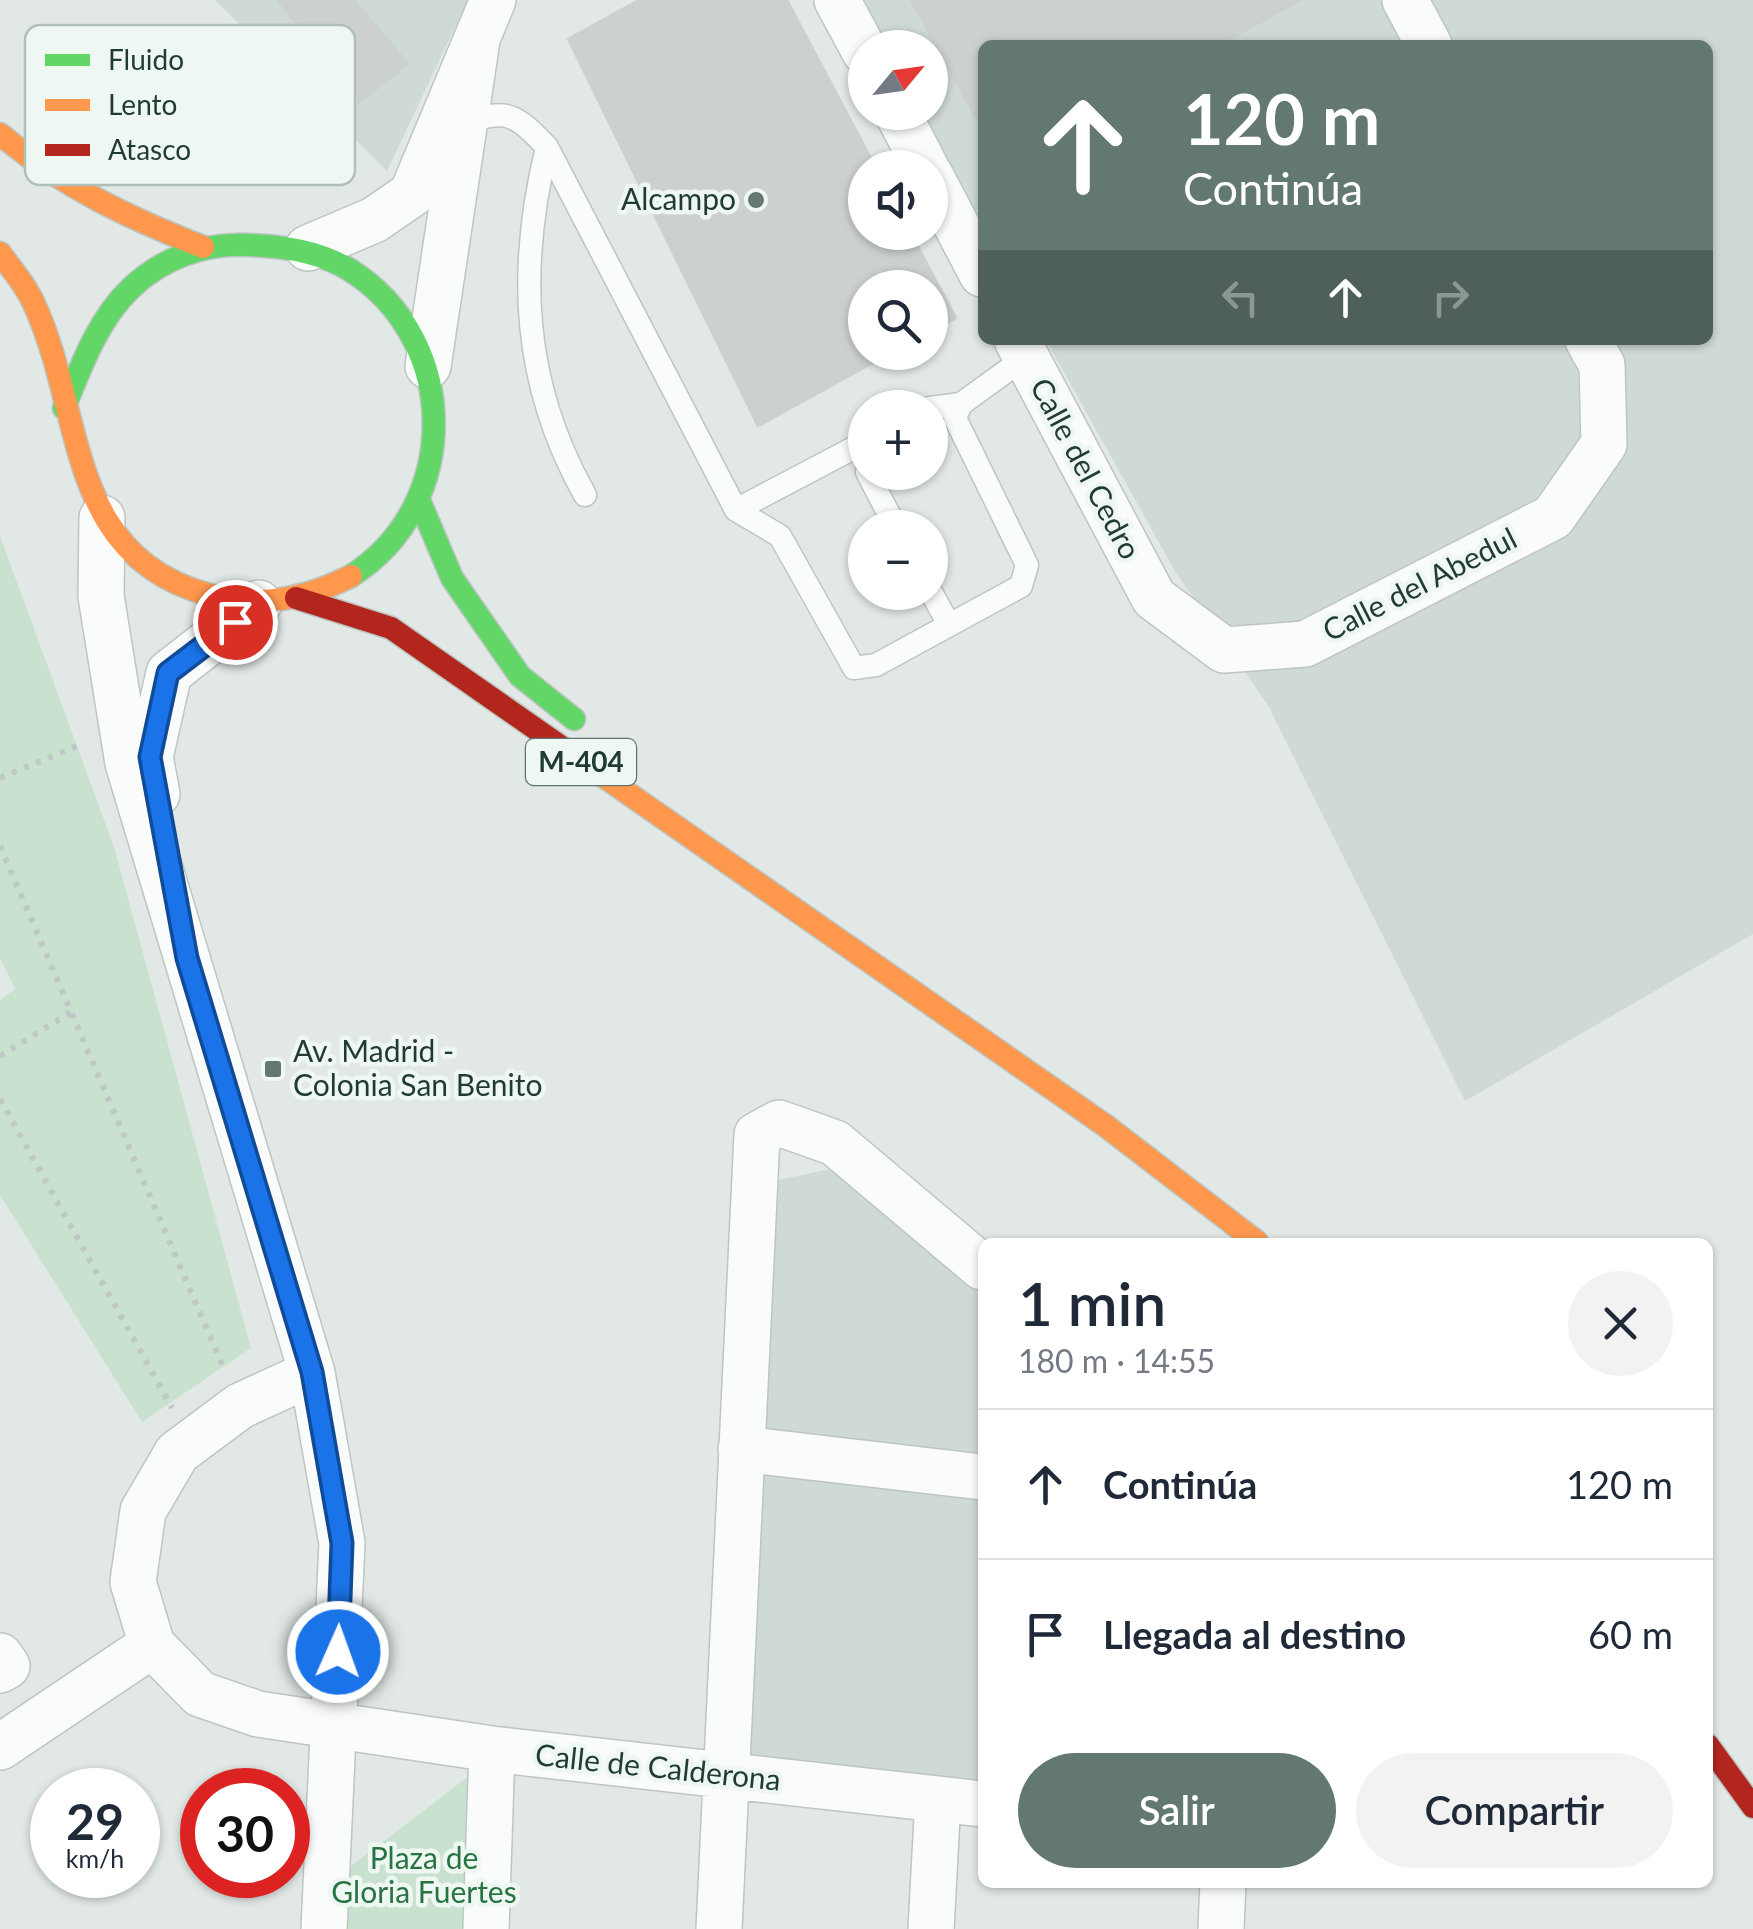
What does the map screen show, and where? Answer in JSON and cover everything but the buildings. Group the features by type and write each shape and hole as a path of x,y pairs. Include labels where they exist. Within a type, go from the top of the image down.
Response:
{"main road":[{"name":"M-404","path":"0,134 25,156"},
{"name":"M-404","path":"70,185 117,214 203,247"},
{"name":"M-404","path":"64,408 92,342 121,298 154,270 203,247 260,240 308,248 361,274 402,314 428,366 437,410 432,460 419,500 388,545 355,574 278,601"},
{"name":"M-404","path":"0,253 36,306 84,483 102,518 140,562 206,596 278,601 391,628 1106,1126 1252,1238"},
{"name":"M-404","path":"419,500 452,578 520,676 595,737"},
{"name":"M-404","path":"626,762 854,949"},
{"path":"1713,1752 1753,1807"}],"street":[{"path":"838,0 854,30"},
{"path":"1405,0 1426,40"},
{"path":"428,366 463,123 485,20"},
{"path":"308,248 374,220 412,194 485,20"},
{"path":"948,209 978,266"},
{"name":"Calle del Abedul","path":"1154,598 1224,650 1304,644 1552,518 1604,444 1602,365 1591,345"},
{"name":"Calle del Cedro","path":"1022,348 1154,598"},
{"path":"102,518 101,596 122,728 312,1372 342,1543 324,1929"},
{"path":"187,958 150,757 168,673 278,601"},
{"path":"719,1929 757,1134 779,1124 834,1143 978,1264"},
{"path":"0,1747 152,1644 133,1582 143,1511 177,1453 240,1406 312,1372"},
{"path":"741,1448 978,1477"},
{"name":"Calle de Calderona","path":"152,1644 200,1694 258,1714 492,1749 978,1804"},
{"path":"486,1929 492,1749"},
{"path":"932,1929 938,1799"},
{"path":"1221,1929 1223,1888"}],"lane":[{"path":"463,123 493,113 519,118 547,147 736,510 780,536 854,668 876,665 1021,586 1027,566 955,418 961,404 1022,348"},
{"path":"547,147 534,202 527,324 560,452 584,495"},
{"path":"948,406 961,404"},
{"path":"736,510 848,464"},
{"path":"941,610 949,625"}],"path":[{"path":"0,778 122,728"},
{"path":"0,846 240,1406"},
{"path":"0,1056 71,1012"},
{"path":"0,1099 192,1442"}],"shaded area":[{"path":"215,0 468,0 387,171 355,139 355,25 240,25"},
{"path":"857,0 1753,0 1753,934 1465,1101 1268,705 1176,573 1049,345 1713,345 1713,40 978,40 978,219 948,165 948,150 940,150 928,130 948,130 948,30 874,30"},
{"path":"849,1165 978,1273 978,1788 746,1766 770,1182"}],"green space":[{"path":"0,536 114,847 251,1348 142,1422 0,1195 0,1000 15,989 0,959"},
{"name":"Plaza de Gloria Fuertes","path":"478,1769 474,1929 345,1929 346,1870"}],"traffic: fast":[{"path":"64,408 108,315 142,278 170,261 215,247 261,246 313,254 350,270 386,300 413,338 428,379 434,423 429,467 413,508 387,546 351,576"},
{"path":"419,500 452,578 520,676 574,719"}],"traffic: slow":[{"path":"0,134 25,154"},
{"path":"73,185 203,247"},
{"path":"0,253 34,304 50,346 86,476 104,515 128,548 163,576 228,599 264,601 299,596 351,576"},
{"path":"596,771 1106,1126 1252,1238"}],"traffic: jam":[{"path":"296,598 391,628 596,771"},
{"path":"1713,1752 1753,1807"}],"place":[{"name":"Alcampo","path":"756,200"},
{"name":"Av. Madrid - Colonia San Benito","path":"273,1069"}],"route":[{"path":"235,622 168,673 150,757 187,958 312,1372 342,1543 338,1652"}]}
